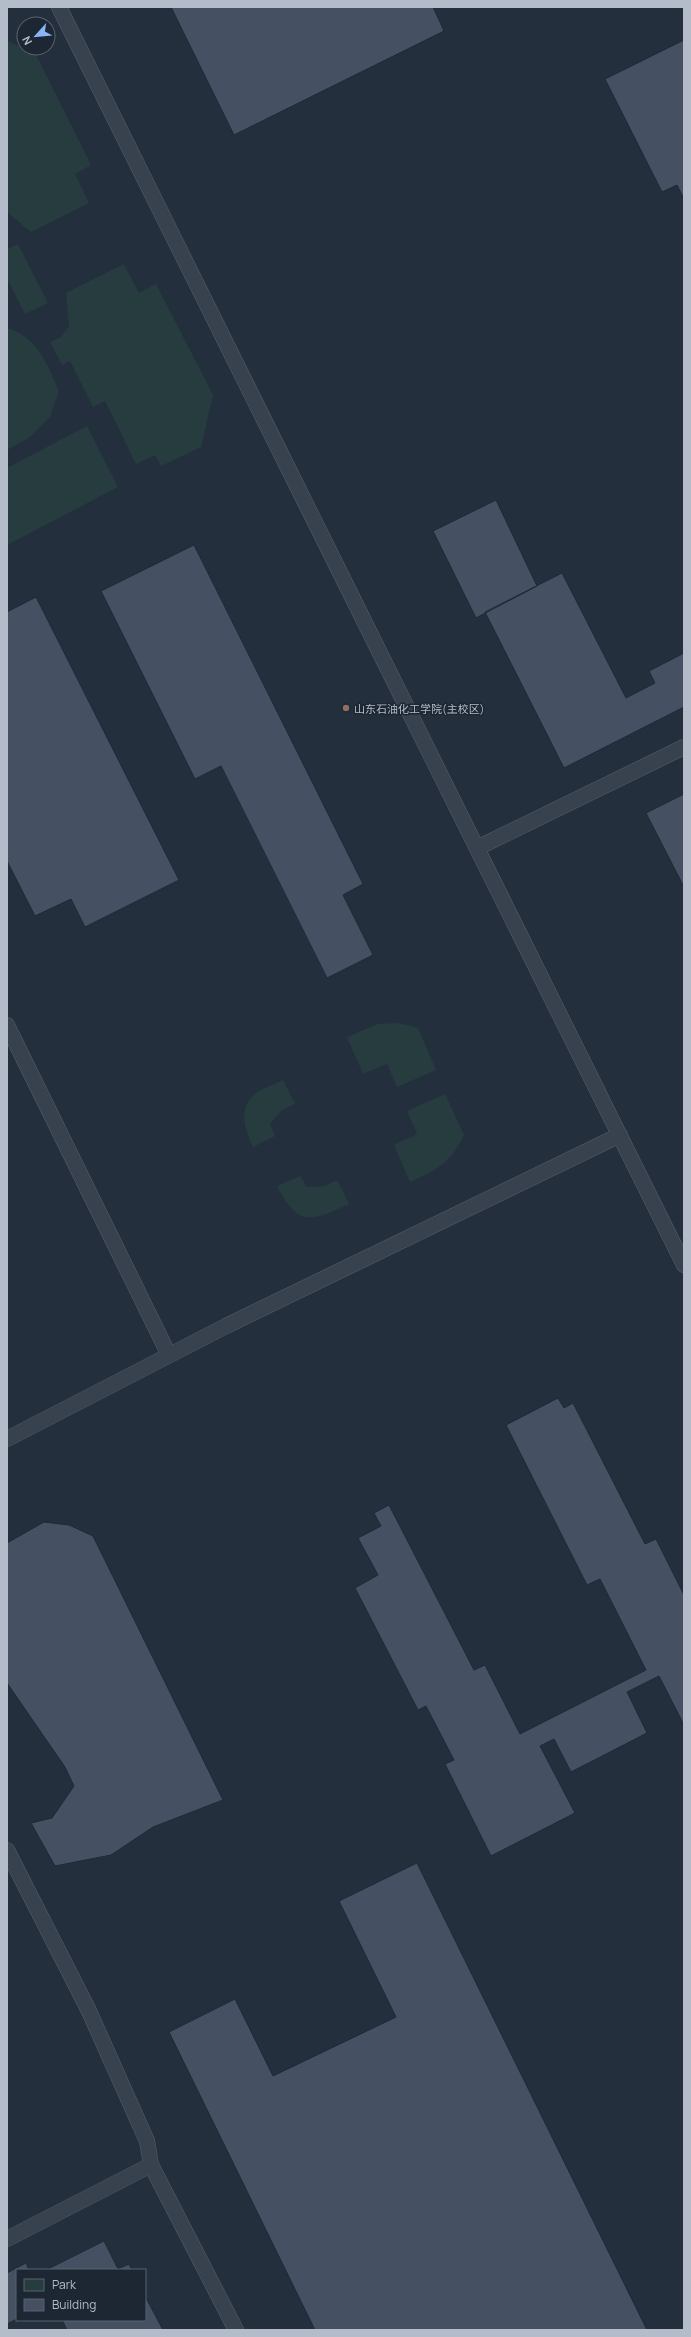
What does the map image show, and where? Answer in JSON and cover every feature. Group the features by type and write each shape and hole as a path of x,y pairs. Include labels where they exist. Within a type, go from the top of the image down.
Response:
{"lane":[{"path":"59,7 684,1265"},
{"path":"477,848 684,747"},
{"path":"7,1025 169,1355"},
{"path":"7,1439 169,1355 620,1136"},
{"path":"7,1850 92,2018 147,2141 151,2165 236,2330"},
{"path":"7,2239 151,2165"}],"green space":[{"path":"7,41 16,45 16,56 36,56 91,165 75,174 89,203 31,232 7,212"},
{"path":"18,244 48,303 25,314 7,279 7,249"},
{"path":"124,264 139,293 156,284 213,395 201,447 161,466 155,455 136,464 105,401 93,407 70,361 62,365 50,342 61,337 69,326 66,293"},
{"path":"7,328 26,337 40,352 59,391 50,417 30,437 7,450"},
{"path":"87,426 118,487 7,545 7,468"},
{"path":"398,1023 418,1028 436,1070 397,1087 387,1064 363,1074 347,1037 378,1024"},
{"path":"283,1080 295,1104 282,1110 270,1124 275,1136 253,1147 247,1132 244,1118 247,1104 258,1092"},
{"path":"445,1094 464,1135 454,1153 448,1159 436,1169 410,1182 394,1145 417,1134 407,1111"},
{"path":"300,1176 307,1187 325,1186 337,1180 349,1204 316,1217 300,1215 292,1209 277,1186"}],"building":[{"path":"171,7 433,7 444,31 234,135"},
{"path":"684,40 684,199 677,185 662,192 605,79"},
{"path":"496,500 537,586 476,618 433,531"},
{"path":"194,545 363,884 343,895 373,955 327,978 221,766 195,779 101,591"},
{"path":"562,573 626,698 655,683 649,671 684,653 684,707 564,768 485,612"},
{"path":"36,597 179,880 85,927 71,899 35,916 7,861 7,612"},
{"path":"684,794 684,887 646,813"},
{"path":"558,1398 564,1408 573,1403 645,1544 656,1539 684,1595 684,1725 659,1676 627,1692 647,1733 571,1772 554,1739 540,1746 575,1813 491,1856 445,1764 454,1760 426,1706 418,1710 355,1588 378,1575 358,1538 381,1526 374,1513 389,1505 474,1670 485,1665 520,1734 646,1670 600,1579 587,1585 506,1425"},
{"path":"44,1522 69,1525 93,1536 223,1800 153,1827 111,1855 55,1866 31,1823 52,1818 74,1786 65,1767 7,1683 7,1543"},
{"path":"417,1863 647,2330 315,2330 169,2032 235,1999 273,2076 396,2017 339,1901"},
{"path":"104,2241 118,2269 48,2269"},
{"path":"26,2263 29,2269 16,2269 16,2320 7,2324 7,2273"},
{"path":"129,2264 132,2269 118,2269"},
{"path":"146,2298 163,2330 67,2330 62,2321 146,2321"}],"place":[{"name":"山东石油化工学院(主校区)","path":"346,708"}]}
